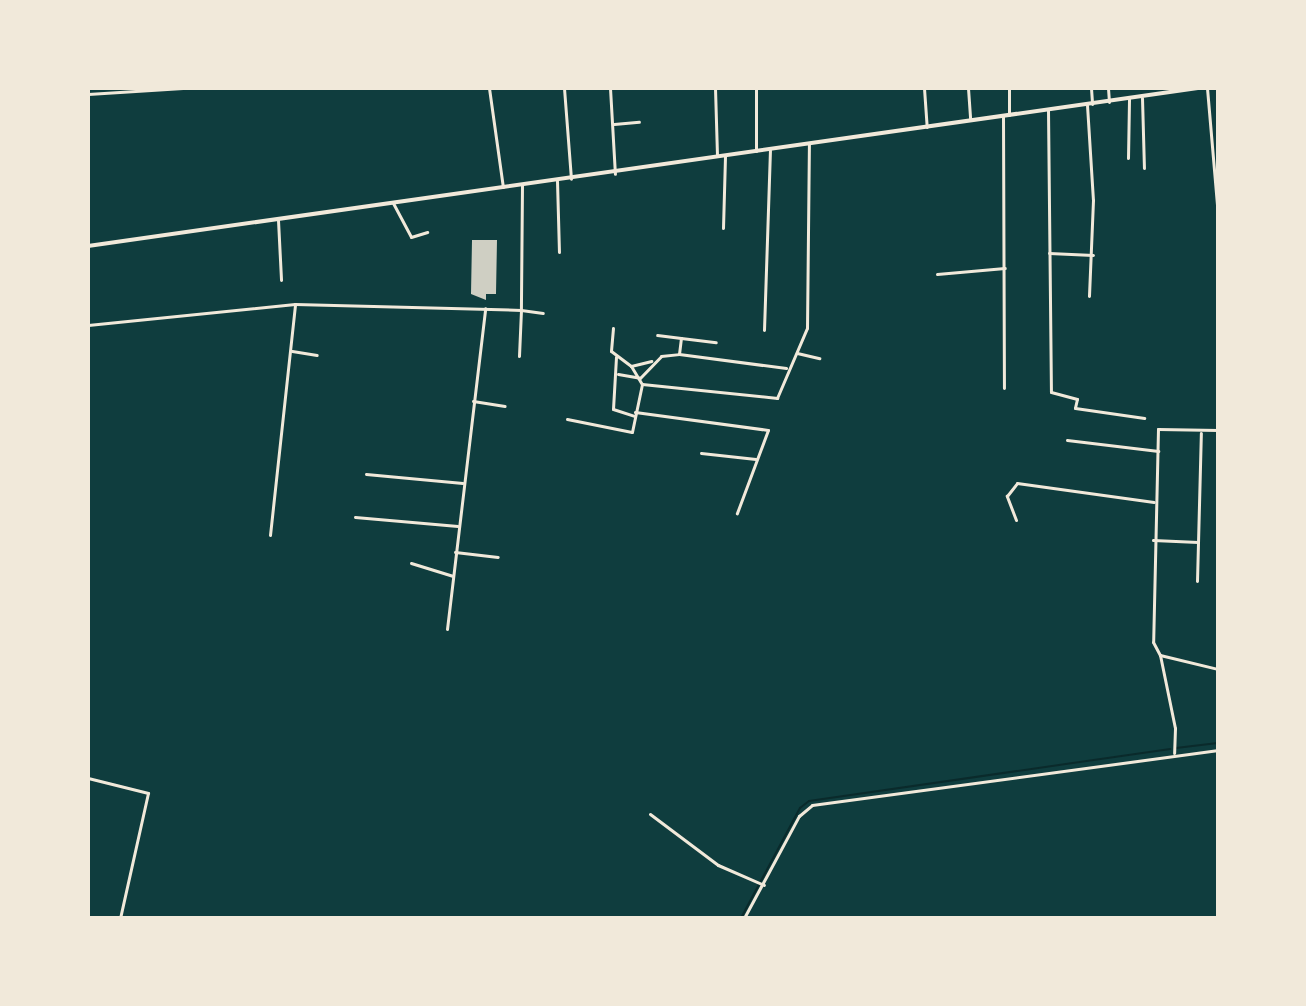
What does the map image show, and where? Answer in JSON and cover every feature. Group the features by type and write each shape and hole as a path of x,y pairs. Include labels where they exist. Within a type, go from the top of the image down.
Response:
{"main road":[{"path":"88,246 615,174 717,156 1198,88"}],"street":[{"path":"88,94 183,88"},
{"path":"489,88 503,187"},
{"path":"564,88 571,179"},
{"path":"610,88 615,174"},
{"path":"715,88 717,156"},
{"path":"756,88 756,151"},
{"path":"924,88 927,127"},
{"path":"968,88 970,120"},
{"path":"1009,88 1009,115"},
{"path":"1089,296 1092,255 1091,88"},
{"path":"1108,88 1109,102"},
{"path":"1207,88 1218,217"},
{"path":"1142,98 1144,168"},
{"path":"1128,158 1129,99"},
{"path":"1048,110 1051,392 1077,399 1075,408 1144,418"},
{"path":"1003,116 1004,388"},
{"path":"613,125 639,122"},
{"path":"642,384 772,401 807,328 809,144"},
{"path":"764,330 770,149"},
{"path":"723,228 725,155"},
{"path":"557,181 559,252"},
{"path":"519,356 522,185"},
{"path":"393,203 411,237 427,232"},
{"path":"278,220 281,280"},
{"path":"1049,253 1092,255"},
{"path":"937,274 1005,268"},
{"path":"88,325 295,304 485,308 543,313"},
{"path":"270,535 295,304"},
{"path":"447,629 485,308"},
{"path":"567,419 632,432 642,384 631,366 616,357 610,349 613,328"},
{"path":"657,335 716,342"},
{"path":"679,354 681,338"},
{"path":"292,351 317,355"},
{"path":"797,353 819,358"},
{"path":"631,366 679,354 788,368"},
{"path":"616,357 618,374 614,410 768,430 737,513"},
{"path":"640,378 655,360"},
{"path":"618,374 640,378"},
{"path":"473,401 505,406"},
{"path":"1174,753 1175,728 1160,655 1153,642 1158,429 1218,430"},
{"path":"1197,581 1201,431"},
{"path":"1067,440 1158,451"},
{"path":"701,453 756,459"},
{"path":"366,474 463,483"},
{"path":"1016,520 1007,496 1017,483 1154,502"},
{"path":"355,517 458,526"},
{"path":"1153,540 1198,542"},
{"path":"455,552 498,557"},
{"path":"411,563 453,576"},
{"path":"1160,655 1218,669"},
{"path":"744,918 799,816 812,805 1174,753 1218,750"},
{"path":"88,778 148,793 120,918"},
{"path":"650,814 718,865 761,884"}],"building":[{"path":"472,240 497,240 496,294 486,294 486,300 471,294"}],"waterway":[{"path":"1176,748 1218,743"},
{"path":"741,918 800,808 809,801 1170,749"}]}
